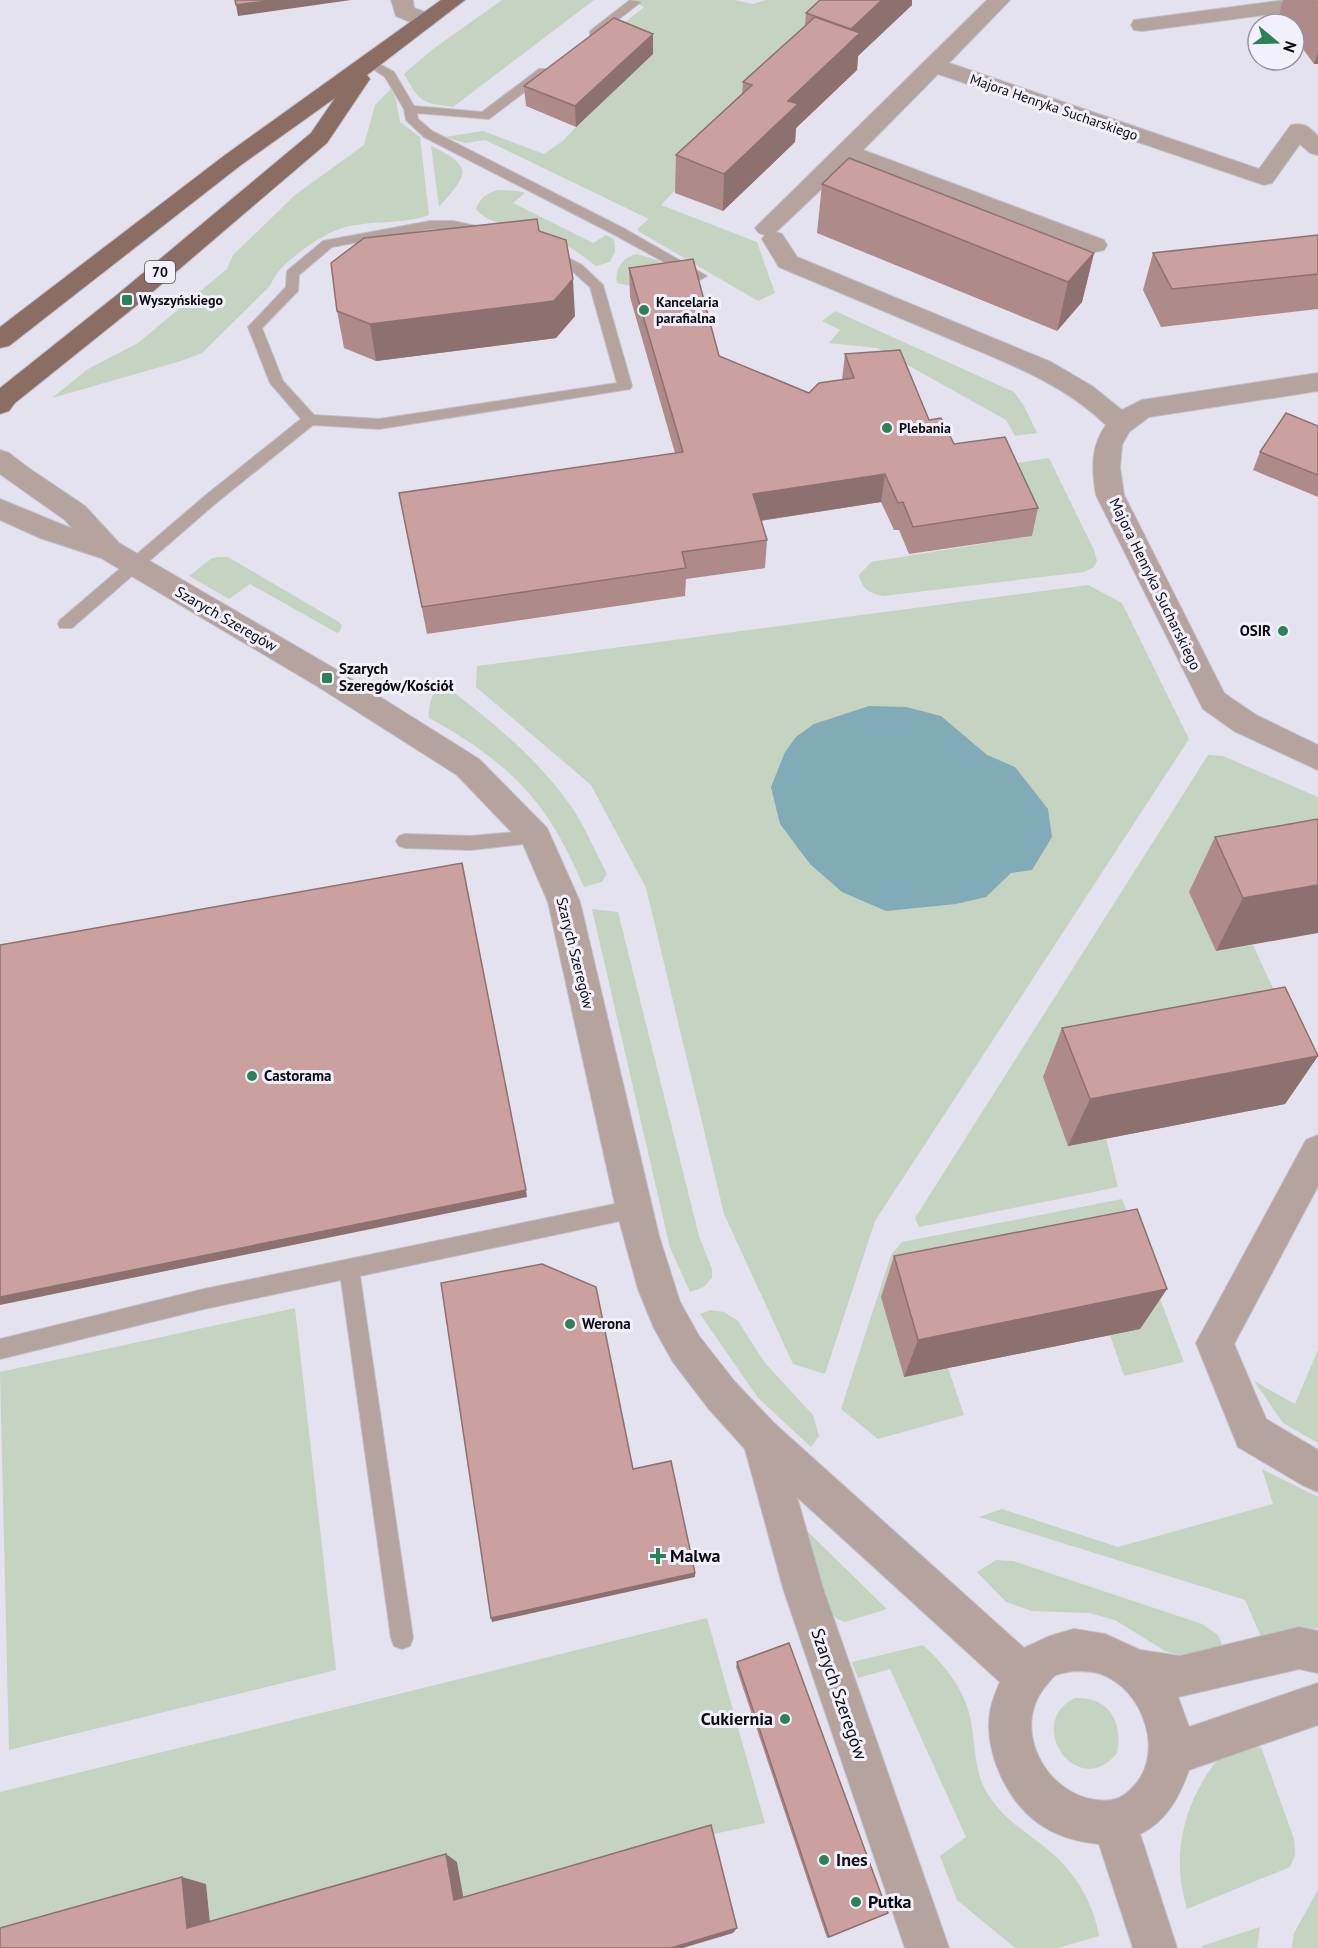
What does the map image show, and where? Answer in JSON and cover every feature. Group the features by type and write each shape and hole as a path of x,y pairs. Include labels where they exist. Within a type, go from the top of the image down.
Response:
{"main road":[{"name":"70","path":"0,340 233,160 454,0"},
{"name":"70","path":"0,405 6,397 127,300 319,138 370,63"}],"street":[{"path":"402,0 404,11 425,20"},
{"path":"999,0 848,152 771,234 788,262 1041,368 1079,387 1120,423 1142,409 1161,404 1318,382"},
{"path":"1142,25 1318,2"},
{"name":"Majora Henryka Sucharskiego","path":"933,66 1264,178 1299,130 1318,148"},
{"path":"848,152 1095,245"},
{"name":"Majora Henryka Sucharskiego","path":"1120,423 1110,439 1105,457 1110,495 1213,700 1245,723 1318,758"},
{"name":"Szarych Szeregów","path":"0,459 20,476 75,513 122,558"},
{"name":"Szarych Szeregów","path":"0,509 122,558 327,678 468,768 536,837 564,902 634,1209 647,1259 667,1316 700,1370 761,1438 1025,1677"},
{"path":"1318,1151 1215,1343 1252,1433 1318,1472"},
{"name":"Szarych Szeregów","path":"761,1438 803,1588 927,1948"},
{"path":"1133,1670 1180,1677 1299,1648 1318,1652"},
{"path":"1074,1650 1094,1652 1114,1658 1133,1670 1149,1687 1161,1708 1168,1731 1170,1755 1165,1779 1153,1799 1136,1814 1114,1822 1097,1824 1063,1815 1041,1798 1024,1777 1015,1760 1010,1724 1011,1707 1025,1677 1038,1663 1056,1654 1074,1650"},
{"path":"1170,1755 1318,1704"},
{"path":"1114,1822 1155,1948"}],"lane":[{"path":"588,38 635,2"},
{"path":"370,63 390,75 411,109 412,120 428,134 620,232 700,276"},
{"path":"411,109 485,116 551,66"},
{"path":"310,420 277,383 255,327 292,288 292,274 328,244 430,225 453,225 498,235"},
{"path":"66,624 122,558 310,420 379,424 625,386 596,285 577,268 538,248"},
{"path":"405,841 471,843 536,837"},
{"path":"0,1349 204,1299 634,1209"},
{"path":"349,1269 402,1638"}],"green space":[{"path":"502,0 594,0 453,107 422,100 404,74 433,49"},
{"path":"629,0 735,0 753,4 766,0 857,0 661,205 757,242 775,293 758,301 638,231 638,228 649,219 485,140 465,143 445,137 483,131 544,154 564,140 576,127 608,36 644,7"},
{"path":"391,89 396,100 400,122 420,137 429,215 408,220 356,225 332,232 288,262 270,286 202,353 52,398 88,369 138,343 227,269 233,255 295,195 364,145 375,105"},
{"path":"431,146 455,160 461,166 462,172 456,187 439,207"},
{"path":"498,190 525,193 513,203 593,243 606,235 614,239 615,252 610,262 596,266 565,245 503,225 482,215 476,209 480,201 487,194"},
{"path":"637,254 657,260 688,277 636,287 617,283 618,268 628,258"},
{"path":"835,311 1014,392 1024,406 1037,433 1015,436 1006,420 877,348 829,343 840,330 822,321"},
{"path":"1049,458 1094,550 1097,561 1094,567 1084,572 883,596 870,592 864,587 859,575 871,562 1031,536 998,466"},
{"path":"228,557 339,622 342,626 340,631 337,633 250,584 229,599 189,576 212,558"},
{"path":"1088,585 1122,603 1189,739 875,1221 825,1374 793,1364 724,1214 646,888 591,785 476,687 477,666"},
{"path":"440,682 512,740 545,773 573,809 587,833 607,874 602,882 584,887 557,833 526,790 487,755 459,735 429,718 431,699"},
{"path":"1208,755 1223,756 1318,797 1318,869 1216,951 1253,945 1292,1029 1043,1077 1068,1145 1106,1138 1118,1187 919,1227 915,1218"},
{"path":"592,909 618,912 699,1236 712,1269 712,1278 704,1287 690,1292 670,1248"},
{"path":"1122,1199 1184,1362 1124,1376 1110,1335 948,1368 964,1415 878,1439 841,1409 891,1255 902,1242"},
{"path":"295,1308 336,1670 9,1750 0,1372"},
{"path":"711,1310 724,1312 738,1321 765,1363 813,1415 819,1436 811,1447 758,1398 700,1314"},
{"path":"1318,1350 1318,1443 1283,1423 1254,1381 1295,1404"},
{"path":"1262,1469 1318,1497 1318,1628 1262,1639 1245,1600 979,1517 1002,1509 1118,1547 1273,1504"},
{"path":"803,1527 887,1609 845,1622 837,1619 829,1609"},
{"path":"996,1560 1013,1561 1202,1624 1218,1635 1224,1649 1182,1656 1165,1651 1115,1620 1089,1613 1032,1611 1006,1602 977,1572"},
{"path":"707,1618 765,1823 709,1835 465,1906 457,1862 211,1933 205,1884 0,1943 0,1792"},
{"path":"923,1645 945,1669 963,1697 970,1717 980,1778 989,1796 1011,1821 1053,1854 1070,1871 1089,1902 1099,1936 1058,1948 1015,1948 957,1900 940,1856 966,1837 890,1669 858,1678 852,1662"},
{"path":"1075,1698 1097,1702 1105,1707 1116,1722 1117,1753 1102,1766 1087,1769 1073,1764 1062,1753 1055,1739 1054,1724 1060,1710"},
{"path":"1261,1747 1294,1839 1295,1855 1290,1867 1187,1909 1180,1862 1183,1832 1192,1802 1205,1777 1217,1761 1232,1753"},
{"path":"1318,1890 1318,1948 1292,1948 1294,1933"},
{"path":"1260,1927 1257,1948 1202,1948 1202,1946"}],"water":[{"path":"869,706 906,707 941,716 987,755 1015,767 1048,809 1052,837 1032,870 1011,873 986,897 956,904 886,911 842,892 810,864 780,824 771,787 785,752 796,737 814,724"}],"building":[{"path":"235,0 274,0 236,5"},
{"path":"820,0 882,0 851,29 806,13"},
{"path":"815,17 860,33 788,101 798,104 724,174 676,155 752,85 743,82"},
{"path":"614,18 653,34 575,106 524,86"},
{"path":"849,158 1094,253 1068,282 822,184"},
{"path":"537,219 539,231 566,240 573,279 554,301 370,324 337,311 331,263 364,238"},
{"path":"1318,235 1318,274 1172,289 1153,253"},
{"path":"693,259 719,356 809,393 819,383 854,378 845,354 900,350 929,420 941,418 954,444 1005,437 1038,508 913,527 903,502 898,503 885,474 753,494 767,540 682,552 686,568 422,607 399,493 683,452 629,268"},
{"path":"1286,413 1318,426 1318,475 1260,452"},
{"path":"1318,819 1318,885 1243,898 1215,837"},
{"name":"Castorama","path":"462,863 526,1190 0,1297 0,945"},
{"path":"1285,987 1318,1056 1090,1099 1062,1028"},
{"path":"1137,1209 1167,1289 918,1340 894,1256"},
{"path":"542,1264 596,1287 633,1469 671,1461 695,1573 491,1618 441,1283"},
{"path":"789,1643 888,1913 829,1937 737,1662"},
{"path":"711,1825 737,1928 671,1948 0,1948 0,1928 182,1877 187,1928 446,1854 454,1900"}],"place":[{"name":"Wyszyńskiego","path":"127,300"},
{"name":"Kancelaria parafialna","path":"644,310"},
{"name":"Plebania","path":"887,428"},
{"name":"OSIR","path":"1283,631"},
{"name":"Szarych Szeregów/Kościół","path":"327,678"},
{"name":"Castorama","path":"252,1076"},
{"name":"Werona","path":"570,1324"},
{"name":"Malwa","path":"658,1556"},
{"name":"Cukiernia","path":"785,1719"},
{"name":"Ines","path":"824,1860"},
{"name":"Putka","path":"856,1902"}]}
